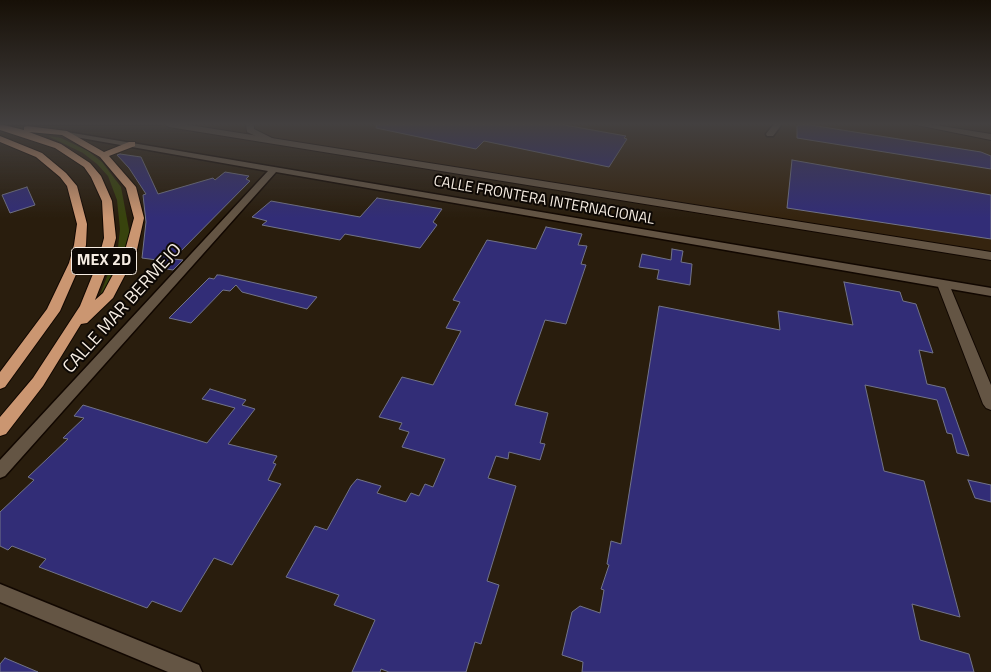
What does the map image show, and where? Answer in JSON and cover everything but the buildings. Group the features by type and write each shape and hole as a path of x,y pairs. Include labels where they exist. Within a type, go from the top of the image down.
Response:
{"highway":[{"name":"MEX 2D","path":"0,383 53,311 75,263 80,244 82,224 72,186 39,155"},
{"name":"MEX 2D","path":"0,429 38,382 73,329 86,306 103,264 110,238 107,201 96,176 73,155"},
{"path":"73,329 108,296 130,254 139,218 131,187 103,155"}],"main road":[{"path":"367,155 991,256"},
{"path":"393,155 991,250"},
{"path":"942,284 991,404"}],"street":[{"name":"CALLE FRONTERA INTERNACIONAL","path":"194,155 991,292"},
{"name":"CALLE MAR BERMEJO","path":"0,470 273,170"},
{"path":"0,593 192,672"}],"shaded area":[{"path":"343,155 991,155 991,259 736,220"}],"green space":[{"path":"86,155 94,155 102,162 121,187 130,235 127,248 108,287 98,300 118,248 120,229 117,200 108,176"}]}
